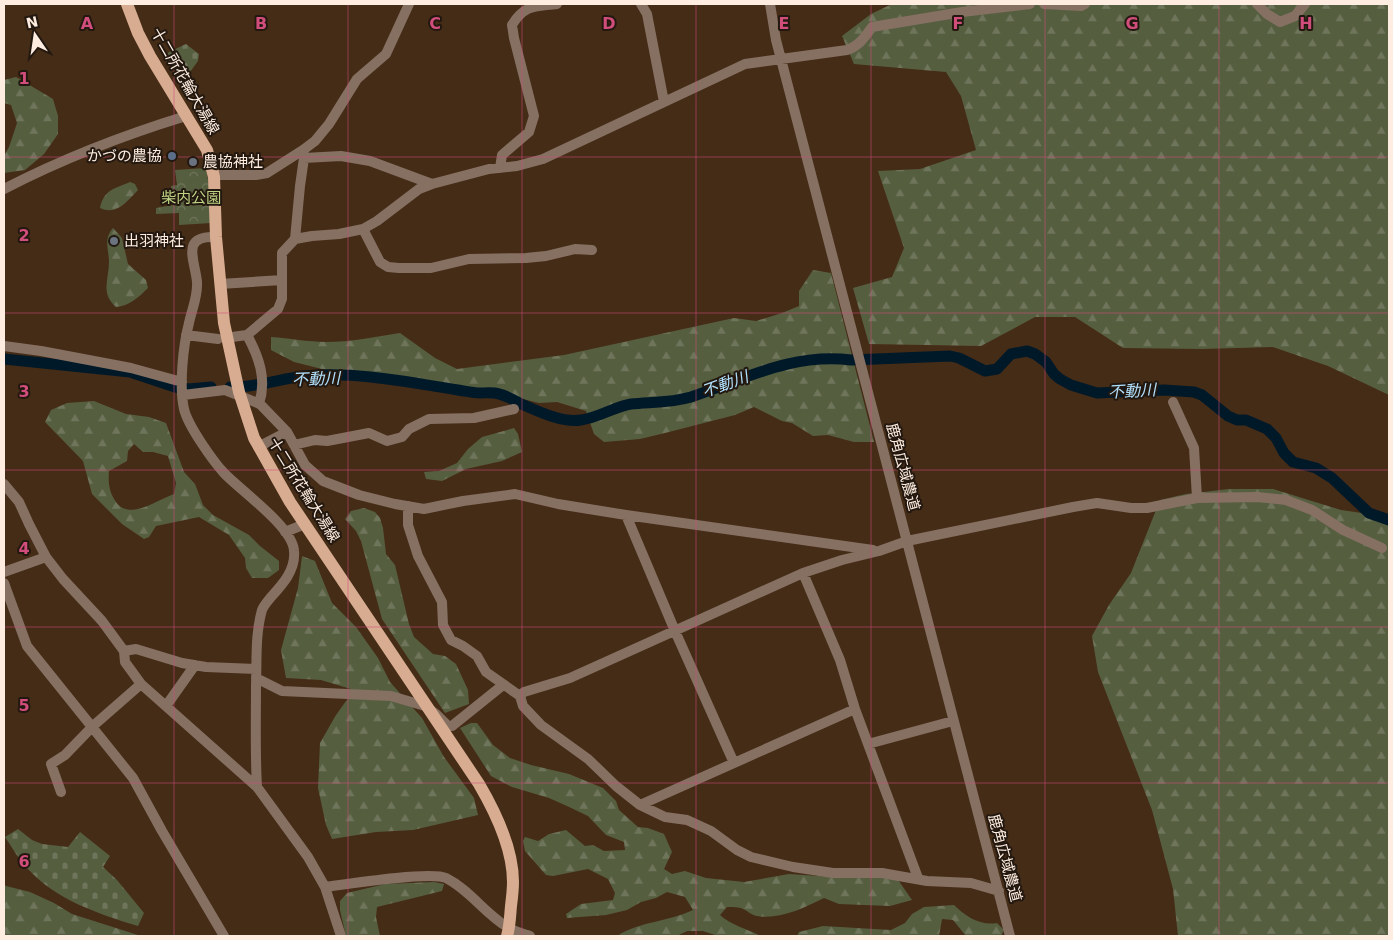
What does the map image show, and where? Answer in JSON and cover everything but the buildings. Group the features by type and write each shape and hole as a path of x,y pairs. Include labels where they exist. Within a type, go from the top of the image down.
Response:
{"main road":[{"name":"十二所花輪大湯線","path":"127,4 138,33 150,56 207,150 214,175 216,236 224,323 245,412 258,446 305,524 492,806 500,826 512,869 513,882 508,932"}],"street":[{"path":"214,175 256,175 267,172 304,154 330,124 356,80 386,54 409,4"},
{"path":"500,168 502,155 529,132 534,116 512,25 520,12 536,5 557,4"},
{"path":"641,4 647,14 664,102"},
{"name":"鹿角広域農道","path":"770,4 781,60 1010,936"},
{"path":"230,342 247,335 278,309 282,299 282,253 295,239 363,229 419,189 489,169 517,166 543,159 745,64 854,48 872,27 962,12 1030,4"},
{"path":"1044,4 1081,6 1085,4"},
{"path":"1258,4 1267,14 1280,22 1295,16 1305,4"},
{"path":"4,189 49,166 186,116"},
{"path":"304,154 340,156 370,161 432,184"},
{"path":"295,239 304,154"},
{"path":"363,229 380,262 388,267 431,268 469,259 526,258 574,250 592,250"},
{"path":"216,236 200,238 192,248 197,294 186,335 183,388 184,410 210,455 224,473 253,498 285,532 293,544 295,552 287,578 263,607 256,638 255,759 257,787"},
{"path":"220,284 282,280"},
{"path":"186,335 218,339"},
{"path":"247,335 260,362 261,384 259,404"},
{"path":"4,346 131,368 183,388 224,390 259,404 287,432 305,465 323,481 359,495 424,510 463,501 515,494 558,504 626,515 879,551"},
{"path":"1173,402 1194,448 1197,498"},
{"path":"294,445 315,440 327,441 369,433 387,441 402,437 409,429 429,419 474,418 514,409"},
{"path":"258,446 287,432"},
{"path":"4,484 20,502 28,524 46,557 63,579 102,621 124,651 125,662 141,684 257,787 308,857 325,887 341,936"},
{"path":"520,696 524,692 570,678 803,573 907,542 1097,503 1131,508 1147,508 1197,498 1257,497 1286,500 1312,510 1343,530 1382,548"},
{"path":"408,506 408,525 418,556 442,602 443,625 451,640 477,656 486,672 520,696 523,706 541,725 588,759 616,786 640,805 665,817 687,820 711,831 737,850 751,857 793,867 833,873 882,873 927,881 971,882 999,891"},
{"path":"626,515 734,763"},
{"path":"285,532 305,524"},
{"path":"4,572 46,557"},
{"path":"803,573 840,660 855,709 918,878"},
{"path":"4,583 27,646 133,778 224,936"},
{"path":"124,651 136,649 182,663 256,674 282,691 391,696 428,709 448,726 452,726 503,685"},
{"path":"166,706 195,665"},
{"path":"61,792 51,764 65,755 93,726 141,684"},
{"path":"640,805 855,709"},
{"path":"868,744 953,721"},
{"path":"325,887 411,877 436,876 445,878 508,932 530,936"}],"green space":[{"path":"892,4 1389,4 1389,395 1328,366 1273,347 1202,349 1123,348 1075,317 1035,317 981,346 869,344 853,288 892,277 904,248 878,171 920,169 976,150 961,96 946,72 854,64 842,36 871,14"},
{"path":"186,44 199,54 198,61 190,72 183,73 174,65 167,64 165,56"},
{"path":"16,77 53,99 58,116 58,134 44,154 25,170 4,173 4,156 17,123 11,105 4,103 4,80"},
{"name":"柴内公園","path":"206,168 210,192 211,223 179,225 179,213 156,214 156,208 173,205 171,186 177,185 175,170"},
{"path":"130,182 135,184 138,190 126,203 112,210 100,208 107,193"},
{"path":"113,228 122,238 128,264 146,280 148,288 129,303 116,307 108,297 107,291 109,262 107,241"},
{"path":"813,270 831,273 874,442 854,442 828,435 813,436 792,423 782,421 754,407 735,415 640,439 604,442 594,434 586,411 557,402 539,403 503,394 322,369 294,362 271,350 271,337 335,342 400,333 435,358 457,369 564,355 734,318 756,321 782,313 799,306 799,291"},
{"path":"94,401 126,414 149,417 166,423 184,472 195,484 203,505 213,515 249,535 279,561 279,570 268,578 252,578 246,568 245,558 229,535 199,517 156,526 149,537 144,539 122,524 92,494 83,461 45,422 51,410 67,403","holes":["134,444 143,452 153,452 168,456 176,483 174,494 144,507 128,510 116,502 110,491 109,471 127,461 128,451"]},
{"path":"514,428 518,434 522,452 502,461 466,469 442,481 426,479 424,472 439,471 457,463 468,449 482,437"},
{"path":"1229,489 1273,489 1341,510 1389,517 1389,936 1178,936 1173,889 1152,810 1098,672 1092,636 1109,605 1131,573 1160,500 1186,494"},
{"path":"364,508 375,512 380,518 386,554 395,565 409,624 414,637 433,654 445,656 456,664 468,690 469,704 445,713 382,619 361,541 356,531 345,519 351,511"},
{"path":"302,556 315,561 332,603 356,627 378,658 390,682 422,718 444,757 474,798 478,815 413,830 376,832 332,839 326,825 318,788 320,743 336,715 354,690 321,680 286,678 281,650 298,588"},
{"path":"471,723 477,723 493,745 510,758 569,774 603,788 616,801 619,810 638,827 648,828 664,834 672,852 664,869 672,874 685,871 706,878 744,882 789,874 849,878 896,877 912,900 890,906 839,904 824,898 783,915 757,916 741,908 727,907 720,915 734,924 761,936 718,936 703,931 687,931 677,936 617,936 635,927 693,910 685,897 667,892 656,898 641,902 627,910 606,915 567,918 566,914 581,904 613,900 615,893 608,879 588,869 553,876 546,875 525,851 523,841 525,837 538,841 549,834 566,830 585,846 593,845 604,851 625,850 624,842 606,835 588,816 549,798 512,787 491,776 460,728"},
{"path":"18,829 32,840 42,844 68,847 80,832 110,856 103,867 117,880 144,913 138,926 79,905 39,880 22,862 5,837"},
{"path":"434,882 444,884 442,891 377,907 376,917 380,936 346,936 340,910 340,901 347,893 385,884"},
{"path":"4,884 30,892 72,914 141,936 4,936"},
{"path":"954,905 963,913 979,922 997,923 1004,930 1001,936 966,936 953,920 942,919 939,936 797,936 799,932 823,926 891,930 905,923 912,914 924,907"}],"waterway":[{"name":"不動川","path":"230,387 249,386 304,376 362,376 475,393 497,393 546,414 574,421 594,417 631,404 684,399 769,369 808,360 950,356 959,358 985,371 997,369 1011,354 1027,351 1046,362 1060,379 1071,385 1097,393 1164,390 1194,392 1202,395 1228,416 1237,420 1246,420 1267,429 1293,462 1316,468 1332,478 1369,513 1389,520"},
{"name":"不動川","path":"4,359 130,372 175,387 189,389 211,387"}],"place":[{"name":"かづの農協","path":"172,156"},
{"name":"農協神社","path":"193,162"},
{"name":"出羽神社","path":"114,241"}]}
